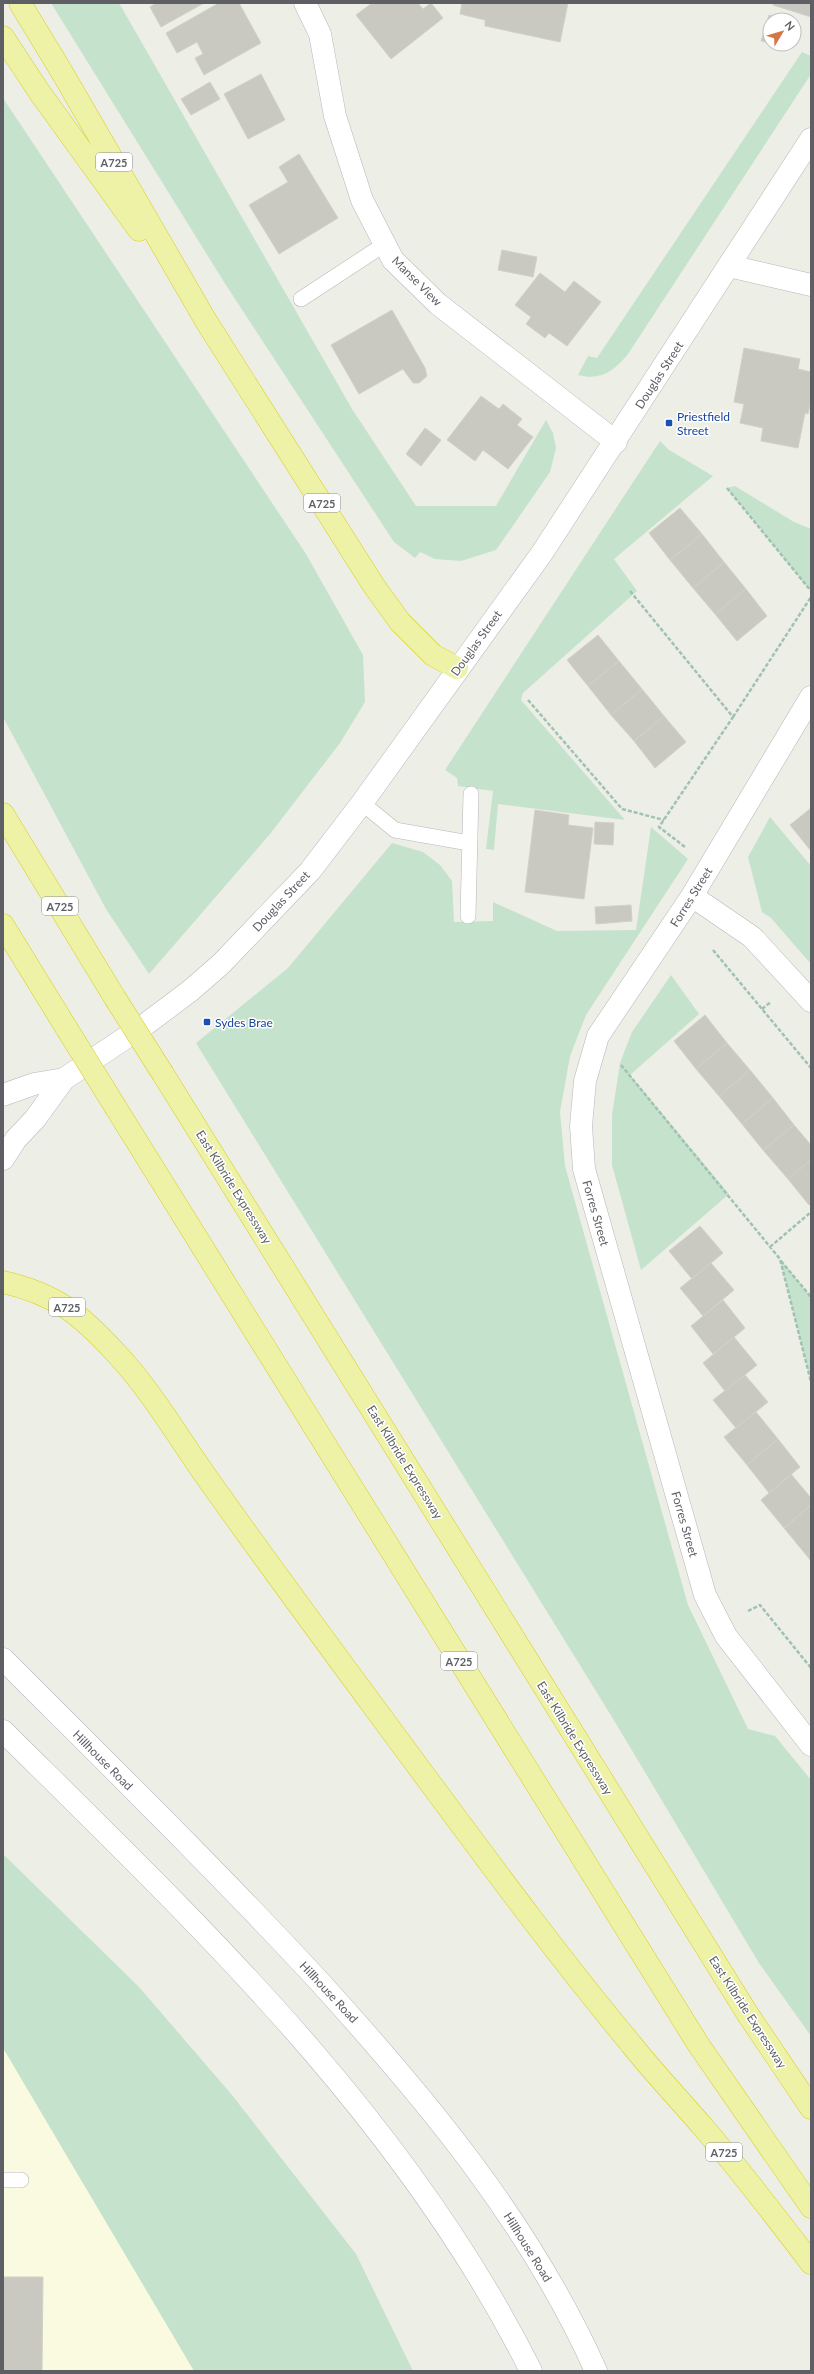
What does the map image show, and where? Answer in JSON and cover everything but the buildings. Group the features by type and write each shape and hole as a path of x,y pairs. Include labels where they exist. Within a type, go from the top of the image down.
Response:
{"highway":[{"name":"A725","path":"20,3 63,74 206,321 374,586 400,622 433,655 457,668"},
{"name":"A725","path":"3,37 40,93 206,321"},
{"name":"East Kilbride Expressway","path":"3,814 115,998 747,2014 811,2108"},
{"name":"A725","path":"3,925 698,2044 811,2207"},
{"name":"A725","path":"3,1282 27,1288 57,1300 81,1316 118,1355 164,1414 209,1480 421,1771 631,2045 772,2211 811,2263"}],"street":[{"name":"Manse View","path":"305,3 320,34 335,116 358,186 393,260 438,304 616,442"},
{"name":"Douglas Street","path":"3,1159 16,1139 35,1119 64,1078 146,1024 221,964 310,871 362,803 457,668 542,553 616,442 811,139"},
{"path":"729,266 811,285"},
{"name":"Forres Street","path":"811,697 692,896 598,1036 585,1081 581,1126 584,1169 706,1594 726,1636 811,1744"},
{"path":"692,896 752,936 811,1001"},
{"name":"Douglas Street","path":"3,1095 34,1084 64,1078"},
{"name":"Hillhouse Road","path":"3,1659 243,1900 400,2072 448,2130 527,2242 570,2317 596,2371"},
{"path":"3,1731 136,1863 263,1995 369,2118 450,2230 486,2286 531,2371"}],"lane":[{"path":"302,299 385,244"},
{"path":"468,916 470,794"},
{"path":"362,803 395,830 469,843"},
{"path":"3,2180 21,2180"}],"path":[{"path":"727,488 811,591"},
{"path":"630,591 733,717"},
{"path":"710,866 659,827 811,597"},
{"path":"528,700 622,809 664,820"},
{"path":"712,948 811,1068"},
{"path":"598,1036 811,1297"},
{"path":"770,1247 811,1212"},
{"path":"780,1259 811,1382"},
{"path":"721,1625 760,1605 811,1668"}],"shaded area":[{"path":"51,3 119,3 352,409 416,506 496,506 546,420 553,433 556,448 550,472 496,550 461,561 435,559 420,552 415,558 394,542 224,282"},
{"path":"802,52 811,56 811,74 628,354 618,365 606,373 594,377 578,375 588,356 597,358"},
{"path":"3,98 306,554 363,655 365,702 340,743 270,834 149,974 106,909 3,717"},
{"path":"660,441 669,450 713,476 614,559 637,591 523,693 521,700 625,820 498,804 494,850 486,849 493,791 458,786 457,778 445,770"},
{"path":"735,486 794,522 811,529 811,591 727,488"},
{"path":"770,817 811,866 811,964 771,918 762,912 748,857"},
{"path":"651,827 688,859 586,1015 570,1056 560,1112 565,1166 688,1605 748,1729 775,1736 811,1780 811,2036 759,1963 615,1722 196,1043 288,968 392,843 423,852 440,865 452,881 454,922 493,921 493,902 557,931 636,930"},
{"path":"671,975 699,1014 630,1075 729,1194 641,1270 612,1165 612,1115 620,1063 632,1032"},
{"path":"780,1259 811,1297 811,1382"},
{"path":"3,1854 139,1987 232,2095 356,2254 413,2371 194,2371 3,2048"},
{"path":"3,1885 329,2371 3,2371"}],"place":[{"name":"Priestfield Street","path":"669,423"},
{"name":"Sydes Brae","path":"207,1022"}]}
